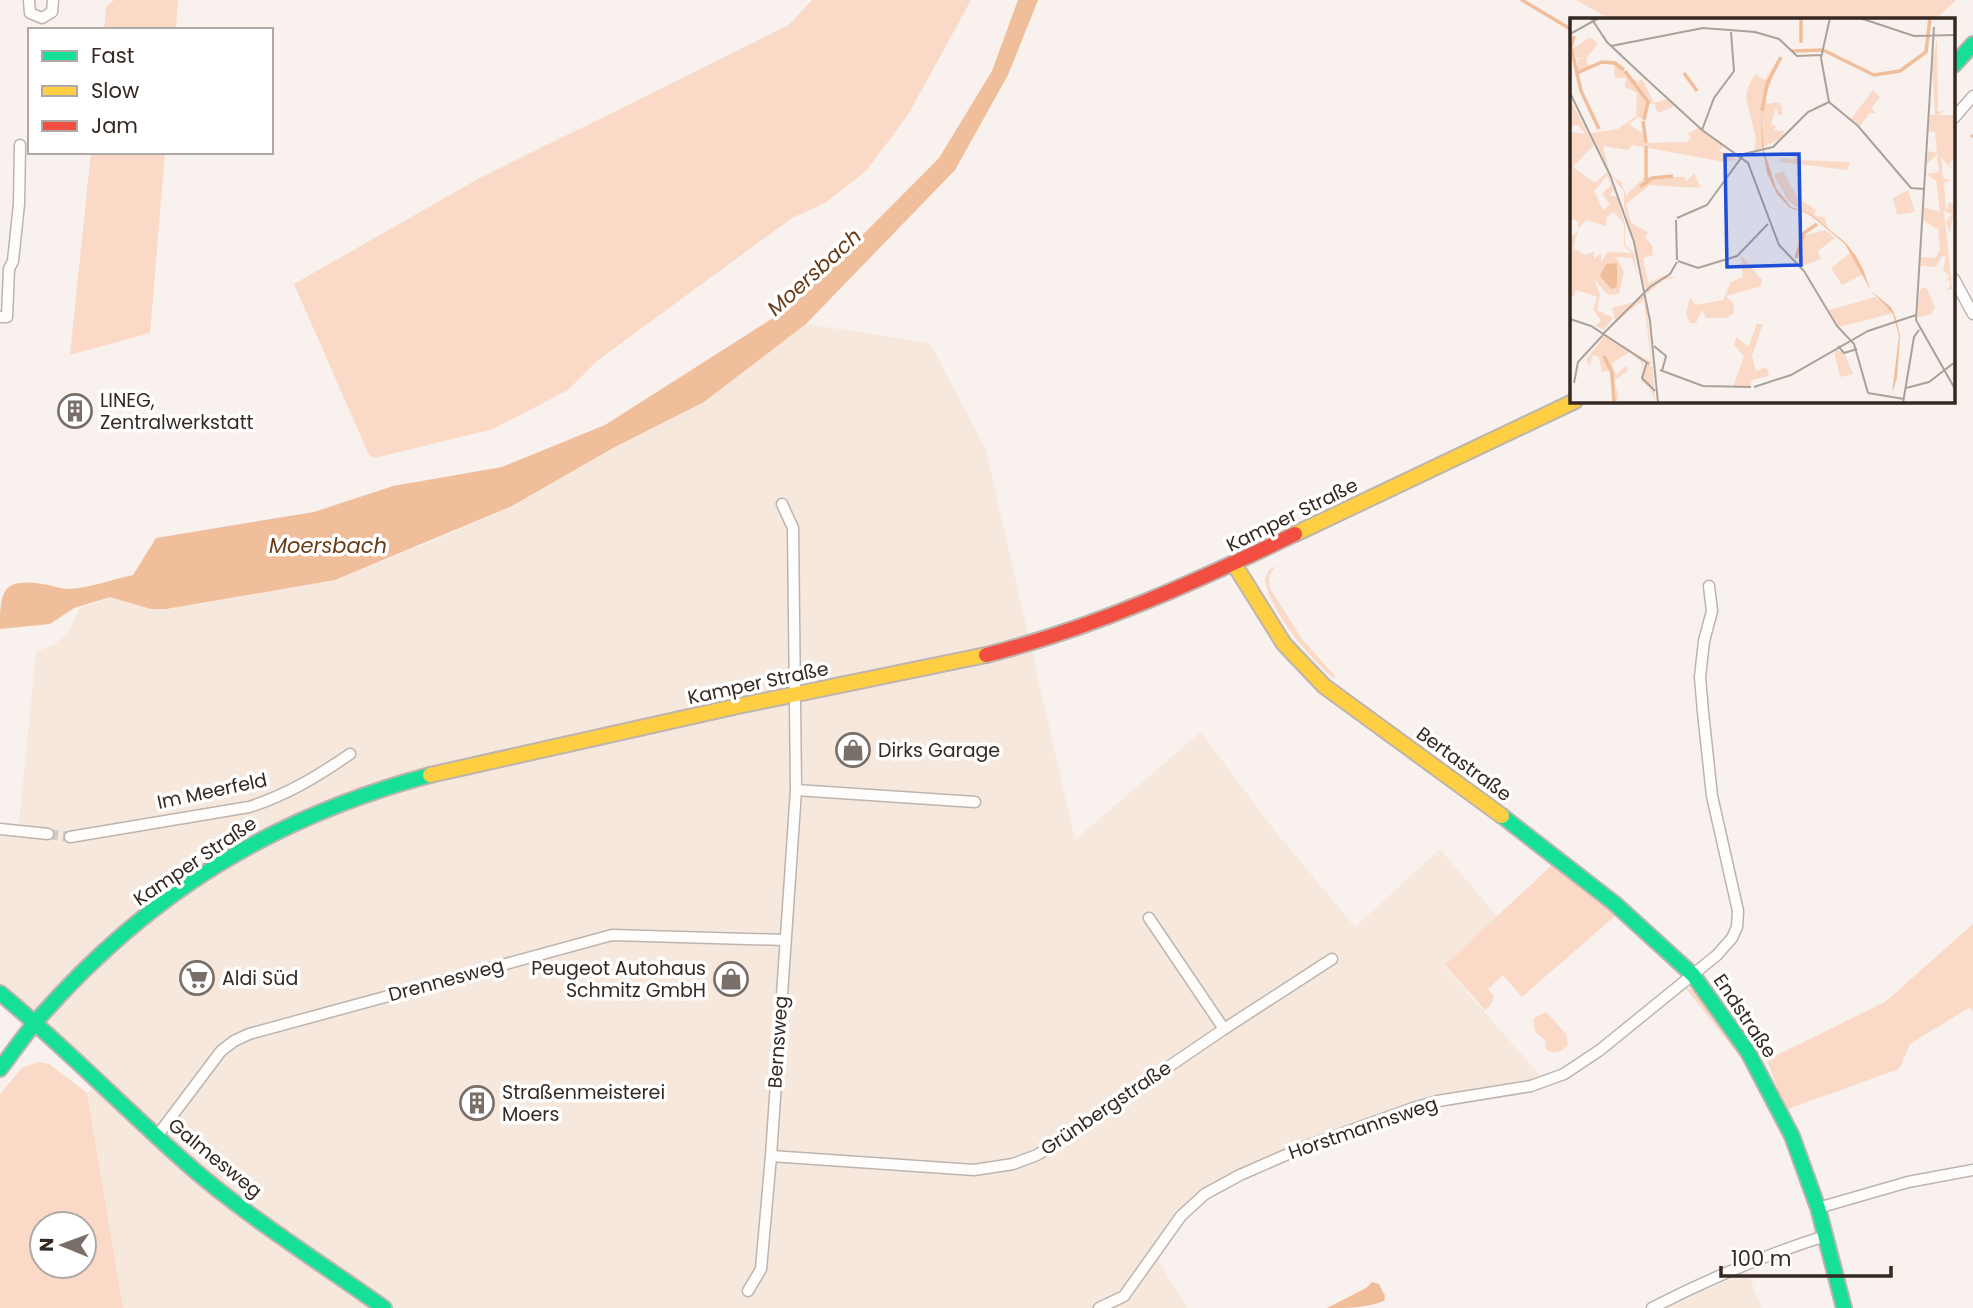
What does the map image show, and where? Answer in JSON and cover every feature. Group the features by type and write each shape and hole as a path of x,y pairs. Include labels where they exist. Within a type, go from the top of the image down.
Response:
{"main road":[{"path":"1955,64 1973,44"},
{"name":"Kamper Straße","path":"0,1069 35,1023 106,951 153,909 234,854 305,817 387,786 468,765 912,671 1031,643 1124,611 1234,564 1573,402"},
{"name":"Bertastraße","path":"1234,564 1284,644 1324,686 1494,810 1614,902 1693,975"},
{"name":"Endstraße","path":"1693,975 1748,1052 1792,1136 1818,1208 1844,1308"},
{"path":"0,993 35,1023"},
{"name":"Galmesweg","path":"35,1023 222,1192 384,1308"}],"street":[{"path":"29,0 30,13 41,18 52,12 53,0"},
{"path":"1955,117 1973,96"},
{"path":"0,317 7,317 9,269 13,261 19,204 20,145"},
{"path":"1955,281 1973,314"},
{"name":"Bernsweg","path":"748,1291 761,1269 796,790 793,528 782,504"},
{"name":"Endstraße","path":"1693,975 1732,938 1737,927 1738,911 1712,796 1703,712 1700,677 1704,641 1712,611 1709,586"},
{"name":"Im Meerfeld","path":"70,837 249,807 295,790 350,754"},
{"path":"796,790 975,802"},
{"path":"0,829 48,834"},
{"path":"1149,918 1224,1029"},
{"name":"Drennesweg","path":"157,1136 220,1051 249,1034 612,936 785,940"},
{"name":"Grünbergstraße","path":"771,1156 974,1170 1013,1164 1037,1155 1064,1138 1332,959"},
{"name":"Horstmannsweg","path":"1099,1308 1124,1296 1181,1216 1205,1194 1240,1175 1304,1147 1413,1108 1438,1101 1531,1086 1564,1074 1600,1050 1693,975"},
{"path":"1818,1208 1908,1182 1973,1170"},
{"path":"1653,1308 1699,1284 1775,1252 1825,1236"}],"shaded area":[{"path":"114,0 178,0 176,28 104,28 106,7"},
{"path":"812,0 971,0 908,115 866,171 825,203 792,218 598,360 568,390 493,429 375,458 369,455 294,284 478,179 789,25"},
{"path":"1576,0 1956,0 1937,18 1608,18"},
{"path":"91,154 165,154 150,333 70,355"},
{"path":"806,324 930,343 986,450 1075,840 1201,732 1275,831 1355,927 1440,849 1497,916 1444,966 1545,1081 1413,1108 1241,1175 1181,1216 1155,1255 1187,1308 123,1308 87,1093 100,1080 0,989 0,833 18,834 36,652 55,644 70,630 79,609 110,596 151,609 165,609 335,580 423,545 512,506 613,448 704,402"},
{"path":"1278,565 1270,575 1270,588 1302,639 1335,676 1333,678 1302,646 1274,605 1265,579 1269,570"},
{"path":"1552,865 1616,915 1522,997 1503,975 1488,989 1494,997 1485,1010 1445,965"},
{"path":"1973,924 1973,1012 1970,1007 1910,1044 1899,1069 1785,1110 1767,1060 1885,1002"},
{"path":"1685,987 1693,990 1708,1005 1741,1052 1739,1053 1744,1062"},
{"path":"1546,1012 1566,1034 1568,1045 1558,1052 1546,1050 1545,1040 1534,1028 1534,1018"},
{"path":"38,1062 49,1064 87,1093 123,1308 0,1308 0,1094 22,1068"},
{"path":"1748,1272 1761,1308 1661,1308"}],"water":[{"name":"Moersbach","path":"1018,0 1038,0 1008,75 955,170 806,324 704,402 613,448 512,506 335,580 166,609 151,609 110,597 74,608 50,624 0,629 3,595 13,585 33,583 69,589 133,575 156,538 314,512 393,486 502,467 605,425 792,306 939,158 992,71"},
{"path":"1372,1282 1379,1284 1385,1296 1384,1301 1349,1308 1327,1308 1366,1288"}],"waterway":[{"path":"1522,0 1570,29"}],"tunnel":[{"path":"48,834 70,837"}],"traffic: fast":[{"path":"1955,64 1973,44"},
{"path":"0,1069 34,1024 81,974 168,898 215,866 265,838 317,814 430,775"},
{"path":"1502,816 1614,903 1693,975 1748,1052 1792,1136 1818,1208 1844,1308"},
{"path":"0,993 209,1183 384,1308"}],"traffic: slow":[{"path":"1295,534 1573,402"},
{"path":"1234,564 1284,644 1324,686 1502,816"},
{"path":"430,775 738,706 986,655"}],"traffic: jam":[{"path":"986,655 1105,618 1295,534"}],"place":[{"name":"LINEG, Zentralwerkstatt","path":"75,411"},
{"name":"Dirks Garage","path":"853,750"},
{"name":"Aldi Süd","path":"197,978"},
{"name":"Peugeot Autohaus Schmitz GmbH","path":"731,979"},
{"name":"Straßenmeisterei Moers","path":"477,1103"}]}
